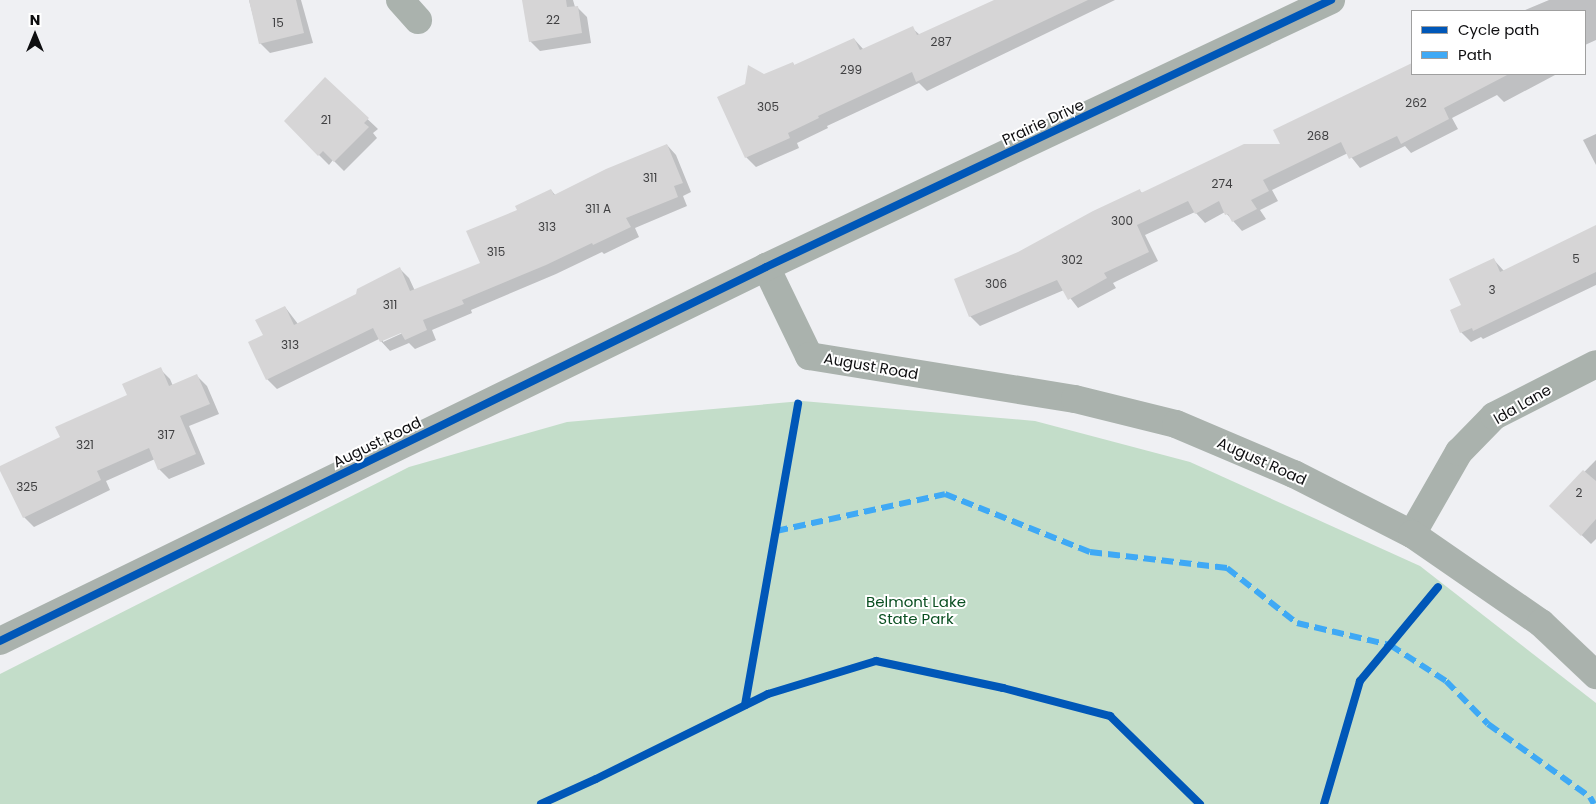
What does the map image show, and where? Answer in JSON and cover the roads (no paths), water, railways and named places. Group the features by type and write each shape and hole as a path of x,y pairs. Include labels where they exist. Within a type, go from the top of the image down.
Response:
{"street":[{"path":"400,0 418,20"},
{"name":"Prairie Drive","path":"766,266 1331,0"},
{"name":"August Road","path":"0,641 766,266 809,356 1075,399 1176,424 1294,474 1412,534 1541,624 1596,675"},
{"name":"Ida Lane","path":"1412,534 1459,452 1494,416 1596,364"}],"park label":[{"name":"Belmont Lake State Park","path":"916,610"}]}
